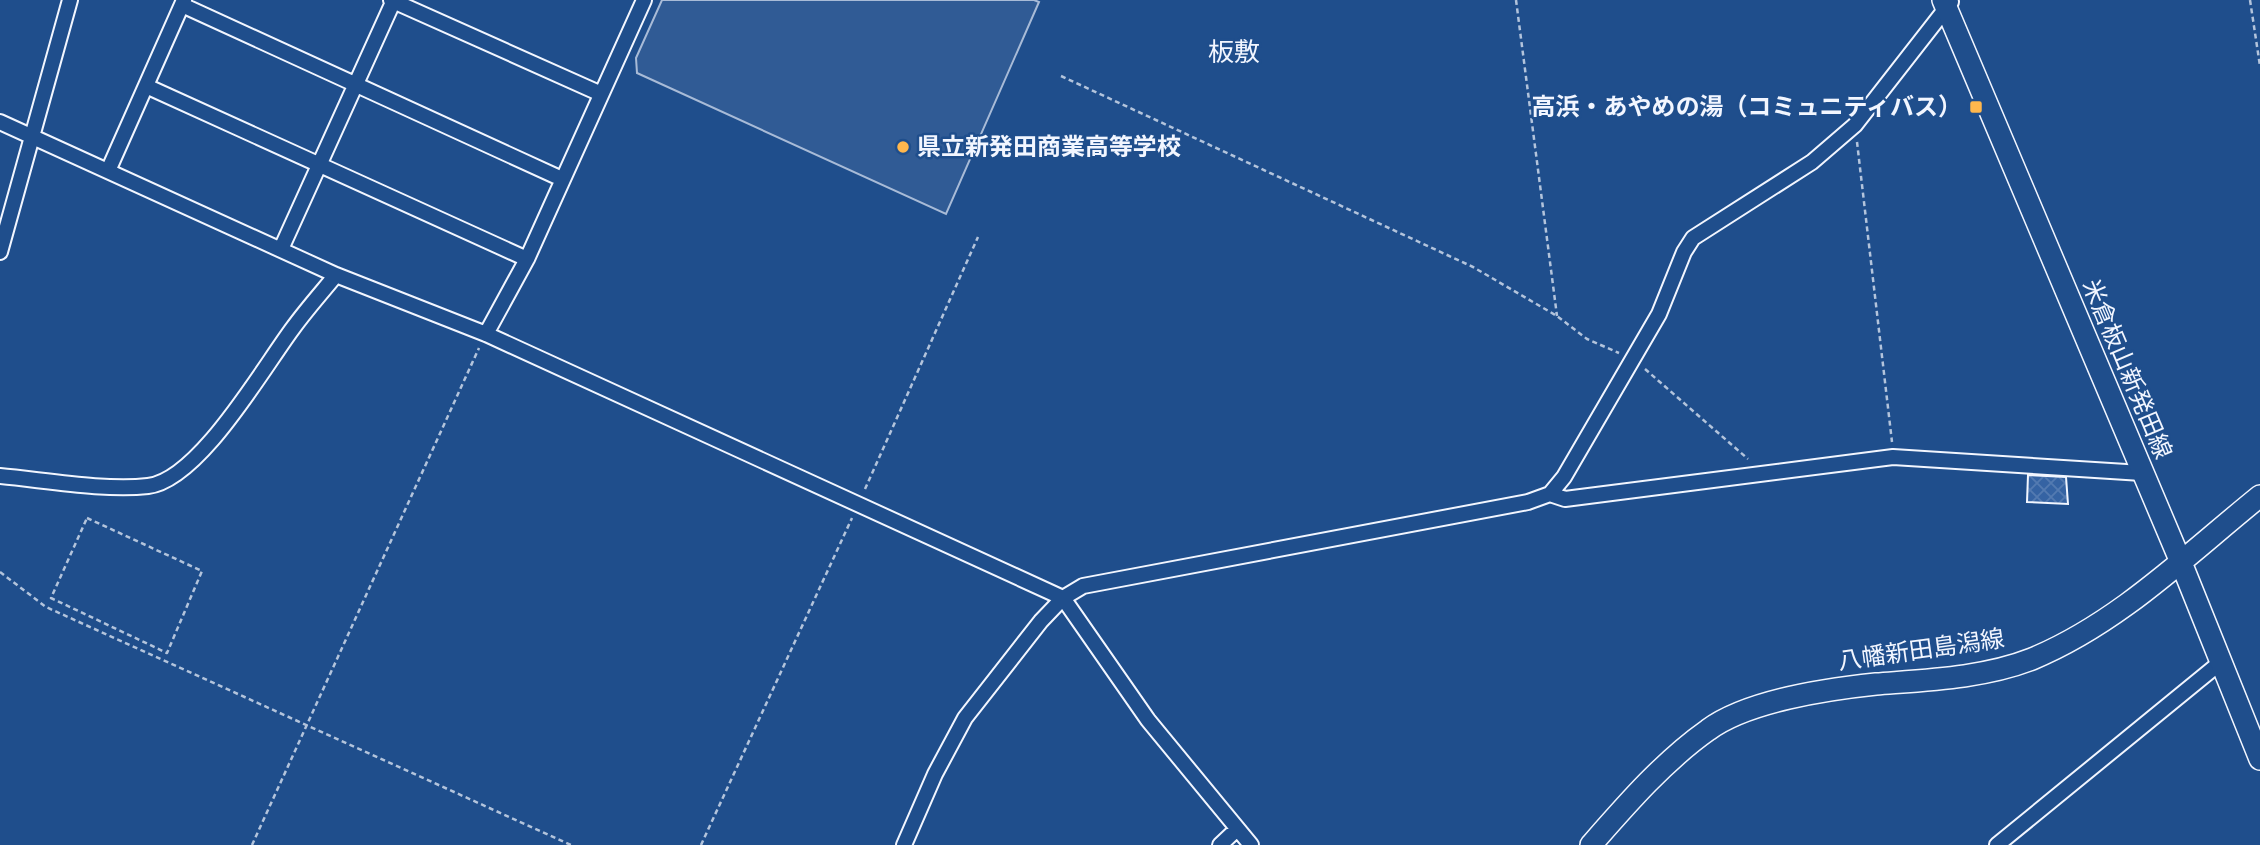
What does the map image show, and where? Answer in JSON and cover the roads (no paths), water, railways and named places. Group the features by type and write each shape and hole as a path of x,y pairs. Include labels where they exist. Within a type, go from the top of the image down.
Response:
{"main road":[{"name":"米倉板山新発田線","path":"1948,1 2260,759"},
{"name":"八幡新田島潟線","path":"1601,841 1667,765 1710,728 1743,712 1826,689 1996,670 2032,659 2099,622 2145,591 2260,496"}],"street":[{"path":"0,252 69,0"},
{"path":"281,250 393,0 599,93"},
{"path":"486,334 527,259 640,1"},
{"path":"905,845 935,774 965,718 1063,598 1083,586 1528,502 1550,494 1564,477 1659,314 1684,251 1693,238 1812,162 1855,125 1948,1"},
{"path":"108,171 183,3 562,179"},
{"path":"146,86 527,259"},
{"path":"0,122 336,275 486,334 1063,598 1148,720 1251,845"},
{"path":"0,476 149,486 172,479 210,442 293,328 336,275"},
{"path":"1550,494 1565,499 1893,457 2142,473"},
{"path":"1997,845 2221,662"},
{"path":"1220,845 1237,829"}],"place":[{"name":"高浜・あやめの湯（コミュニティバス）","path":"1976,107"},
{"name":"県立新発田商業高等学校","path":"903,147"}],"district":[{"name":"板敷","path":"1234,52"}]}
